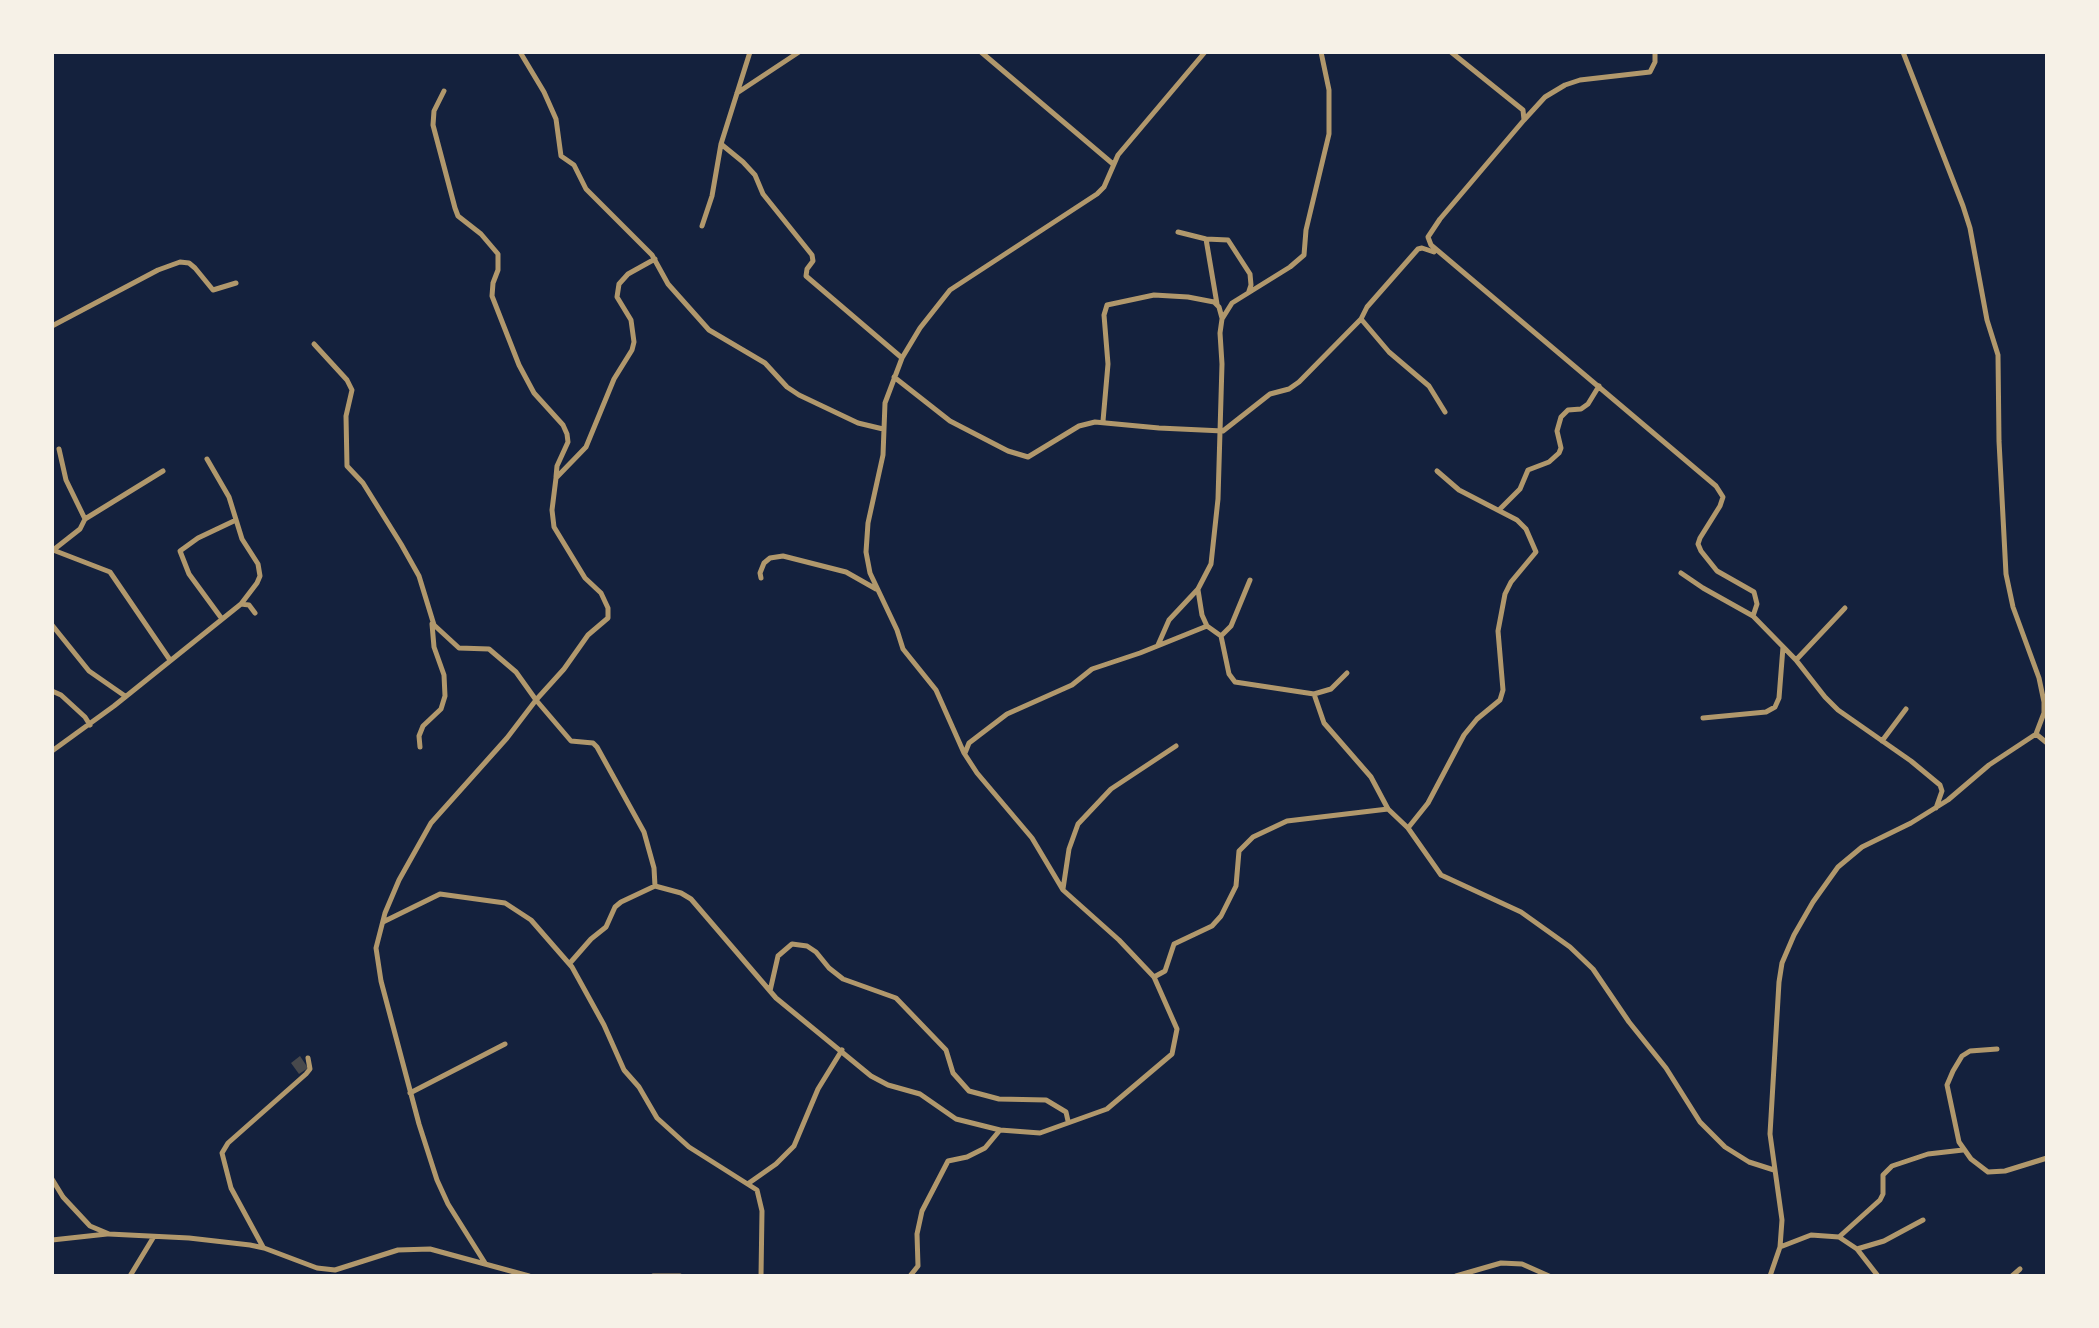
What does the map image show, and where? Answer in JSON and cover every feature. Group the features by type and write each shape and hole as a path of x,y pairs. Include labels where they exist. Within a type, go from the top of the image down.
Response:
{"street":[{"path":"520,52 534,72 556,119 561,156 574,165 586,189 655,259 668,284 709,330 756,356 799,395 858,423 883,429"},
{"path":"702,226 712,196 721,144 750,52"},
{"path":"737,93 799,52"},
{"path":"981,52 1113,164"},
{"path":"570,963 606,927 618,905 655,886 681,893 691,899 770,991 880,1081 914,1091 956,1119 1000,1130 1040,1133 1107,1109 1172,1054 1177,1029 1154,977 1119,940 1063,890 1032,838 977,773 964,753 936,690 903,649 870,573 866,552 868,523 883,455 885,403 902,358 920,328 950,290 1057,218 1087,203 1104,187 1113,164 1133,136 1205,52"},
{"path":"1158,645 1169,620 1198,589 1211,564 1218,499 1222,319 1232,303 1304,255 1306,230 1329,134 1329,90 1321,52"},
{"path":"1451,52 1523,110 1524,120"},
{"path":"1655,52 1655,62 1650,72 1565,85 1545,97 1429,234 1429,242 1438,254 1721,491 1720,506 1698,544 1717,571 1754,592 1757,597 1753,616"},
{"path":"1770,1276 1780,1247 1781,1202 1770,1134 1779,982 1788,950 1813,902 1838,867 1862,847 1936,809 1989,765 2036,734 2043,721 2044,702 2039,678 2013,607 2006,574 1998,355 1987,320 1970,228 1903,52"},
{"path":"444,91 434,111 433,125 455,208 458,216 481,234 498,254 492,296 519,365 534,393 563,425 567,434 568,442 557,466 552,510 554,527 585,578 601,593 608,608 605,624 588,635 507,738 431,823 399,880 376,948 377,965 410,1093 437,1180 448,1204 485,1263"},
{"path":"721,144 755,175 763,194 812,255 813,261 806,276 902,358"},
{"path":"1178,232 1206,239 1222,238 1233,245 1250,274 1248,292"},
{"path":"1206,239 1222,319"},
{"path":"894,377 950,421 1022,456 1034,455 1079,426 1103,421 1159,428 1228,429 1270,394 1294,386 1361,319 1367,307 1418,249 1438,254"},
{"path":"556,478 586,447 614,379 632,350 631,320 617,297 619,284 628,274 655,259"},
{"path":"52,326 158,270 180,262 189,263 195,268 213,290 236,283"},
{"path":"1103,421 1108,349 1104,315 1107,305 1154,295 1206,299 1218,305"},
{"path":"1361,319 1389,352 1429,386 1445,412"},
{"path":"314,344 347,380 352,390 346,416 347,466 363,483 419,576 431,619 434,647 444,675 445,696 441,709 423,726 419,736 420,747"},
{"path":"1499,510 1520,489 1528,470 1549,462 1559,453 1561,448 1557,431 1561,417 1568,410 1581,409 1588,404 1599,386"},
{"path":"59,449 66,480 85,519"},
{"path":"52,751 90,725 241,604 257,583 260,570 242,539 229,497 207,459"},
{"path":"52,551 80,529 85,519 163,471"},
{"path":"1408,828 1428,803 1464,735 1477,719 1497,706 1503,690 1498,631 1505,594 1536,552 1526,529 1517,520 1459,490 1437,471"},
{"path":"222,619 189,574 180,551 198,538 236,520"},
{"path":"52,551 110,572 170,660"},
{"path":"761,578 764,563 770,558 783,556 846,572 877,590"},
{"path":"1681,573 1753,616 1796,660 1831,704 1940,785 1942,791 1936,809"},
{"path":"1221,636 1231,626 1250,580"},
{"path":"1198,589 1207,626 1221,636 1229,674 1235,682 1314,694 1331,689 1347,673"},
{"path":"241,604 249,605 255,613"},
{"path":"1796,660 1845,608"},
{"path":"431,619 459,648 489,649 516,672 571,741 593,743 601,751 629,809 644,832 654,868 655,886"},
{"path":"52,625 89,671 126,696"},
{"path":"964,753 969,743 1007,714 1072,685 1092,669 1207,626"},
{"path":"1703,718 1766,712 1775,707 1779,698 1783,646"},
{"path":"52,691 61,695 90,725"},
{"path":"1314,694 1324,723 1371,777 1388,809 1408,828 1441,875 1521,912 1570,947 1593,969 1629,1022 1658,1056 1700,1122 1725,1147 1749,1162 1774,1170"},
{"path":"1882,741 1906,709"},
{"path":"2036,734 2047,743"},
{"path":"1063,890 1069,849 1078,824 1111,789 1176,746"},
{"path":"1154,977 1165,971 1174,944 1212,926 1221,916 1236,886 1239,851 1253,837 1287,821 1388,809"},
{"path":"383,922 440,894 505,903 531,920 570,963 604,1025 624,1070 639,1087 657,1118 689,1147 757,1190 760,1198 761,1276"},
{"path":"770,991 778,956 792,944 807,946 843,979 896,998 946,1050 953,1073 969,1091 999,1099 1046,1100 1066,1112 1068,1121"},
{"path":"410,1093 505,1044"},
{"path":"1997,1049 1970,1051 1962,1056 1947,1085 1963,1150 1981,1168 1993,1173 2047,1158"},
{"path":"749,1183 776,1164 794,1146 818,1089 842,1050"},
{"path":"264,1248 231,1188 222,1153 228,1143 306,1074 310,1069 308,1058"},
{"path":"910,1276 918,1266 917,1234 922,1211 948,1161 967,1157 985,1148 1000,1130"},
{"path":"1839,1237 1880,1200 1883,1194 1881,1179 1892,1166 1928,1154 1963,1150"},
{"path":"52,1179 63,1197 90,1226 109,1234"},
{"path":"1857,1249 1884,1241 1923,1220"},
{"path":"52,1240 109,1234 189,1238 264,1248 336,1273 398,1250 430,1249 529,1276"},
{"path":"1780,1247 1811,1235 1839,1237 1857,1249 1878,1276"},
{"path":"130,1276 153,1238"},
{"path":"1456,1276 1501,1263 1522,1264 1549,1276"},
{"path":"2012,1276 2020,1269"},
{"path":"653,1276 680,1276"}],"building":[{"path":"300,1056 308,1068 299,1074 291,1063"}]}
